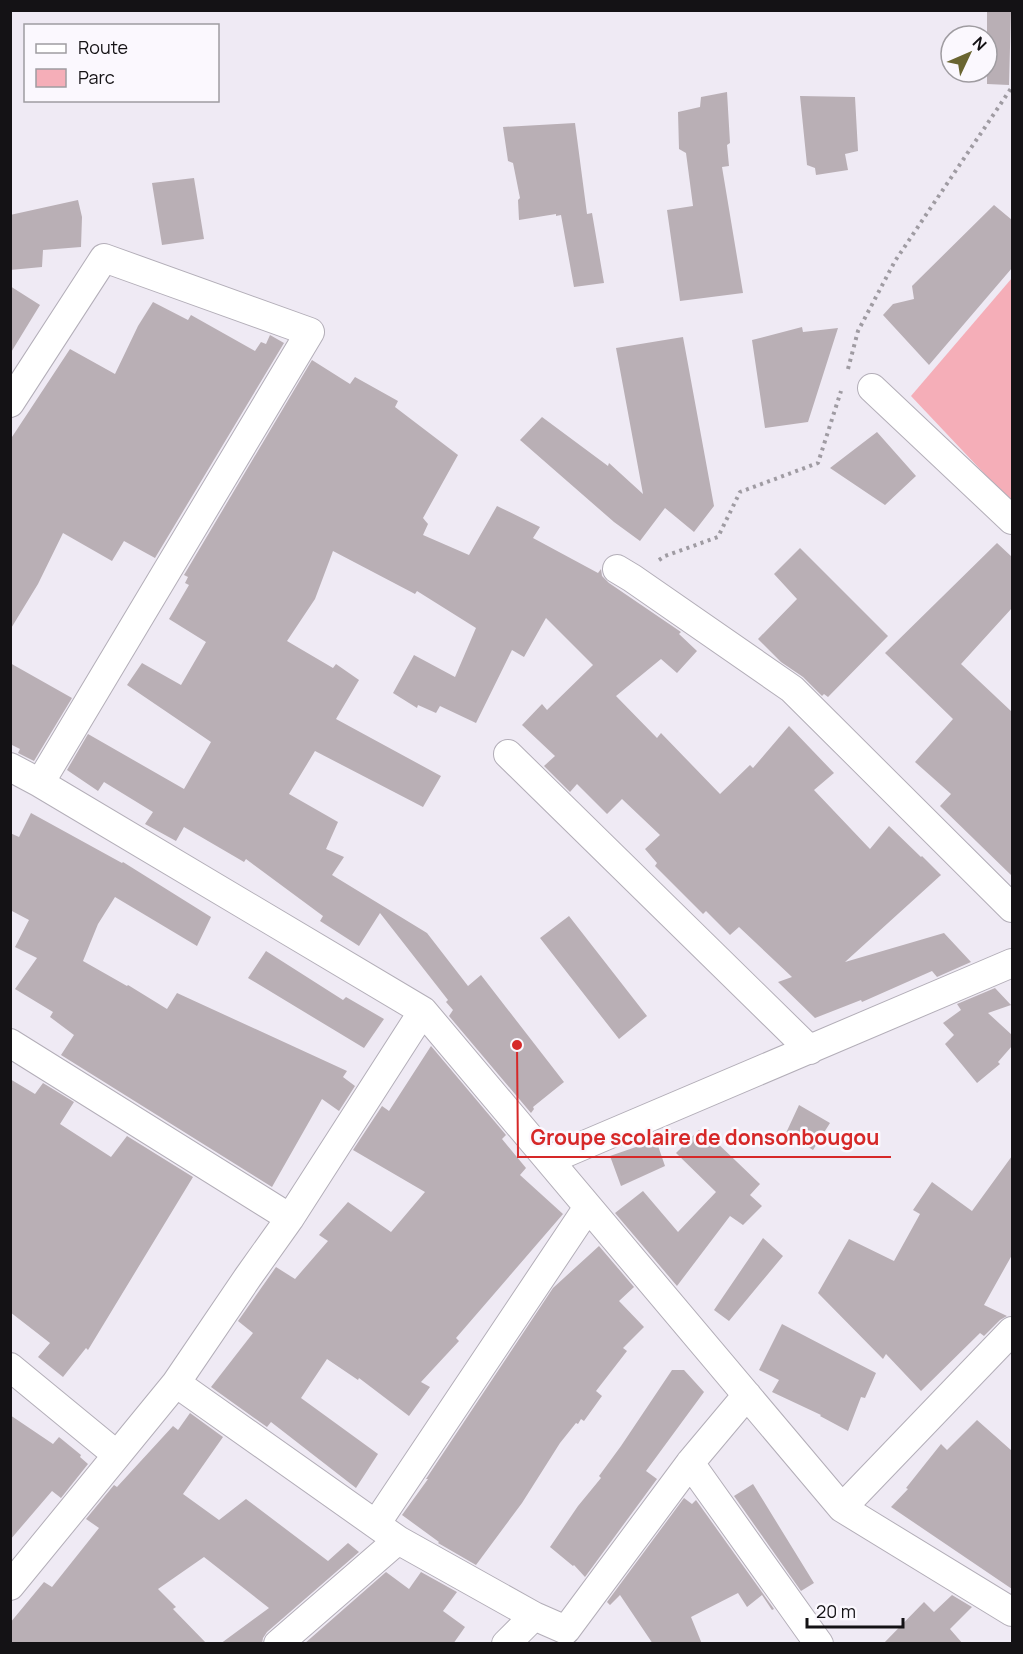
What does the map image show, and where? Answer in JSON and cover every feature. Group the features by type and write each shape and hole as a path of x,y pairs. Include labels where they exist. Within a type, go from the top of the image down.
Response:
{"street":[{"path":"10,404 104,258 310,332 40,783"},
{"path":"872,387 1012,520"},
{"path":"625,574 792,689 1012,908"},
{"path":"508,754 810,1050"},
{"path":"10,767 423,1011 842,1508 1012,1612"},
{"path":"549,1160 1012,963"},
{"path":"10,1586 176,1383 290,1218 423,1011"},
{"path":"10,1043 290,1218"},
{"path":"278,1644 387,1532 588,1207"},
{"path":"842,1508 1012,1331"},
{"path":"10,1367 117,1455"},
{"path":"176,1383 387,1532 534,1616 564,1637 690,1463 747,1395"},
{"path":"690,1463 819,1644"},
{"path":"506,1644 534,1616"}],"path":[{"path":"847,370 858,331 895,261 1012,87"},
{"path":"625,574 717,537 740,492 818,463 842,390"}],"green space":[{"path":"1012,278 1012,503 911,396"}],"building":[{"path":"987,10 1011,10 1009,85 987,84 999,84 999,24 987,24"},
{"path":"727,92 729,166 722,167 743,293 680,301 667,210 693,206 686,153 679,149 678,112 700,107 701,97"},
{"path":"800,96 855,97 858,151 845,154 848,170 816,175 815,168 807,165"},
{"path":"575,123 587,214 592,213 604,283 574,287 561,215 519,220 518,200 520,198 513,163 508,161 503,127"},
{"path":"194,178 204,239 162,245 152,183"},
{"path":"78,200 82,217 81,247 43,250 42,267 10,270 10,215"},
{"path":"994,205 1012,220 1012,268 929,365 883,315 893,304 914,299 912,286"},
{"path":"10,286 40,305 10,354"},
{"path":"153,302 188,320 191,315 255,351 261,342 266,344 270,335 284,343 155,558 124,541 112,561 63,533 38,584 10,630 10,440 70,349 115,374 138,326"},
{"path":"802,327 803,332 838,328 808,422 765,428 752,340"},
{"path":"683,337 714,506 694,532 665,508 640,541 614,522 520,440 542,417 608,466 609,463 643,494 616,348"},
{"path":"312,360 350,384 355,377 398,401 395,407 458,455 423,518 428,524 423,535 469,555 497,506 540,527 533,538 598,573 601,569 602,576 609,583 681,632 679,634 697,651 677,673 661,659 616,696 657,738 661,733 720,794 750,765 753,768 789,726 834,773 814,790 870,849 889,826 941,875 845,962 944,933 971,962 937,977 932,971 862,1002 861,1000 815,1018 778,982 792,977 739,927 730,935 706,911 703,914 655,866 657,863 645,849 660,835 622,799 607,814 577,784 570,792 544,766 555,756 522,725 542,704 547,710 593,665 546,618 524,657 512,650 476,723 440,706 436,713 418,705 417,708 393,693 414,655 455,677 476,628 417,591 415,594 333,551 315,599 287,641 333,668 336,664 359,680 336,719 441,776 423,807 315,751 289,794 338,822 326,849 344,857 332,875 427,933 468,986 481,975 564,1082 533,1107 531,1113 449,1016 453,1010 446,1002 448,1000 380,913 359,946 320,921 323,916 246,859 244,862 184,827 176,841 145,824 153,812 104,782 98,791 67,770 88,734 184,789 211,742 127,685 142,663 181,685 206,642 169,619 189,585 185,583 188,577 184,575"},
{"path":"877,432 916,476 885,505 830,468"},
{"path":"997,543 1012,557 1012,608 961,664 1012,712 1012,876 940,806 951,794 915,762 953,719 885,653"},
{"path":"800,548 888,636 828,697 824,694 822,696 803,677 781,662 758,639 797,599 774,574"},
{"path":"10,663 72,698 34,761 18,753 20,749 10,744"},
{"path":"31,813 123,862 211,917 197,946 115,897 98,924 83,961 167,1009 177,993 347,1071 343,1077 355,1086 339,1111 322,1099 272,1187 61,1055 74,1035 50,1017 53,1012 15,989 37,958 15,947 29,920 10,910 10,833 19,837"},
{"path":"569,916 647,1016 619,1039 540,938"},
{"path":"266,951 343,1000 346,997 384,1019 364,1048 248,978"},
{"path":"995,988 1011,1005 988,1013 1012,1035 1012,1046 998,1062 1000,1064 977,1083 945,1044 954,1035 943,1023 961,1010 957,1004"},
{"path":"431,1046 506,1135 502,1139 526,1168 520,1175 563,1214 456,1338 459,1341 421,1382 430,1387 409,1416 359,1378 358,1380 327,1359 301,1398 378,1454 356,1488 271,1422 267,1427 211,1387 253,1333 238,1321 276,1267 295,1279 328,1241 319,1235 348,1202 391,1232 425,1192 353,1150 382,1106 389,1111"},
{"path":"10,1079 35,1094 43,1083 74,1102 60,1124 111,1157 127,1136 193,1177 88,1350 86,1348 63,1377 38,1357 50,1343 10,1312"},
{"path":"799,1105 830,1123 813,1150 786,1133"},
{"path":"699,1130 711,1141 713,1139 760,1184 750,1195 762,1206 743,1225 730,1216 677,1286 615,1213 643,1191 678,1232 716,1192 676,1153"},
{"path":"656,1140 665,1166 621,1186 610,1156"},
{"path":"1012,1156 1012,1255 984,1305 1007,1316 984,1336 980,1333 921,1391 886,1354 883,1359 818,1293 849,1239 894,1261 920,1214 913,1210 932,1182 972,1211"},
{"path":"763,1238 783,1256 729,1321 714,1310"},
{"path":"599,1246 634,1287 619,1301 644,1327 623,1348 627,1351 596,1391 602,1396 584,1421 581,1419 578,1424 576,1423 560,1443 522,1503 476,1565 438,1543 402,1515 553,1288"},
{"path":"782,1324 876,1373 865,1398 861,1397 848,1431 821,1415 772,1392 779,1380 759,1370"},
{"path":"672,1370 684,1370 704,1392 646,1471 657,1479 585,1577 574,1565 550,1547 578,1506 601,1478 599,1476"},
{"path":"190,1413 223,1437 183,1494 219,1520 246,1499 328,1561 348,1543 359,1552 267,1632 262,1644 220,1644 269,1608 204,1557 158,1589 176,1607 173,1609 207,1644 10,1644 10,1623 44,1582 52,1587 99,1528 86,1519 114,1485 117,1487 173,1426 178,1430"},
{"path":"10,1415 53,1444 59,1437 81,1455 80,1457 88,1464 61,1498 52,1491 10,1540"},
{"path":"977,1420 1012,1451 1012,1589 891,1507 908,1489 906,1488 941,1444 947,1450"},
{"path":"753,1484 814,1583 801,1591 734,1496"},
{"path":"684,1498 692,1504 696,1500 774,1609 772,1610 762,1595 747,1607 738,1593 691,1617 702,1644 653,1644 620,1595 610,1605 607,1602"},
{"path":"386,1572 409,1589 421,1572 457,1592 443,1611 465,1627 453,1644 304,1644"},
{"path":"952,1595 972,1607 950,1629 963,1644 883,1644 924,1602 934,1612"}],"place":[{"name":"Groupe scolaire de donsonbougou","path":"517,1045"}]}
